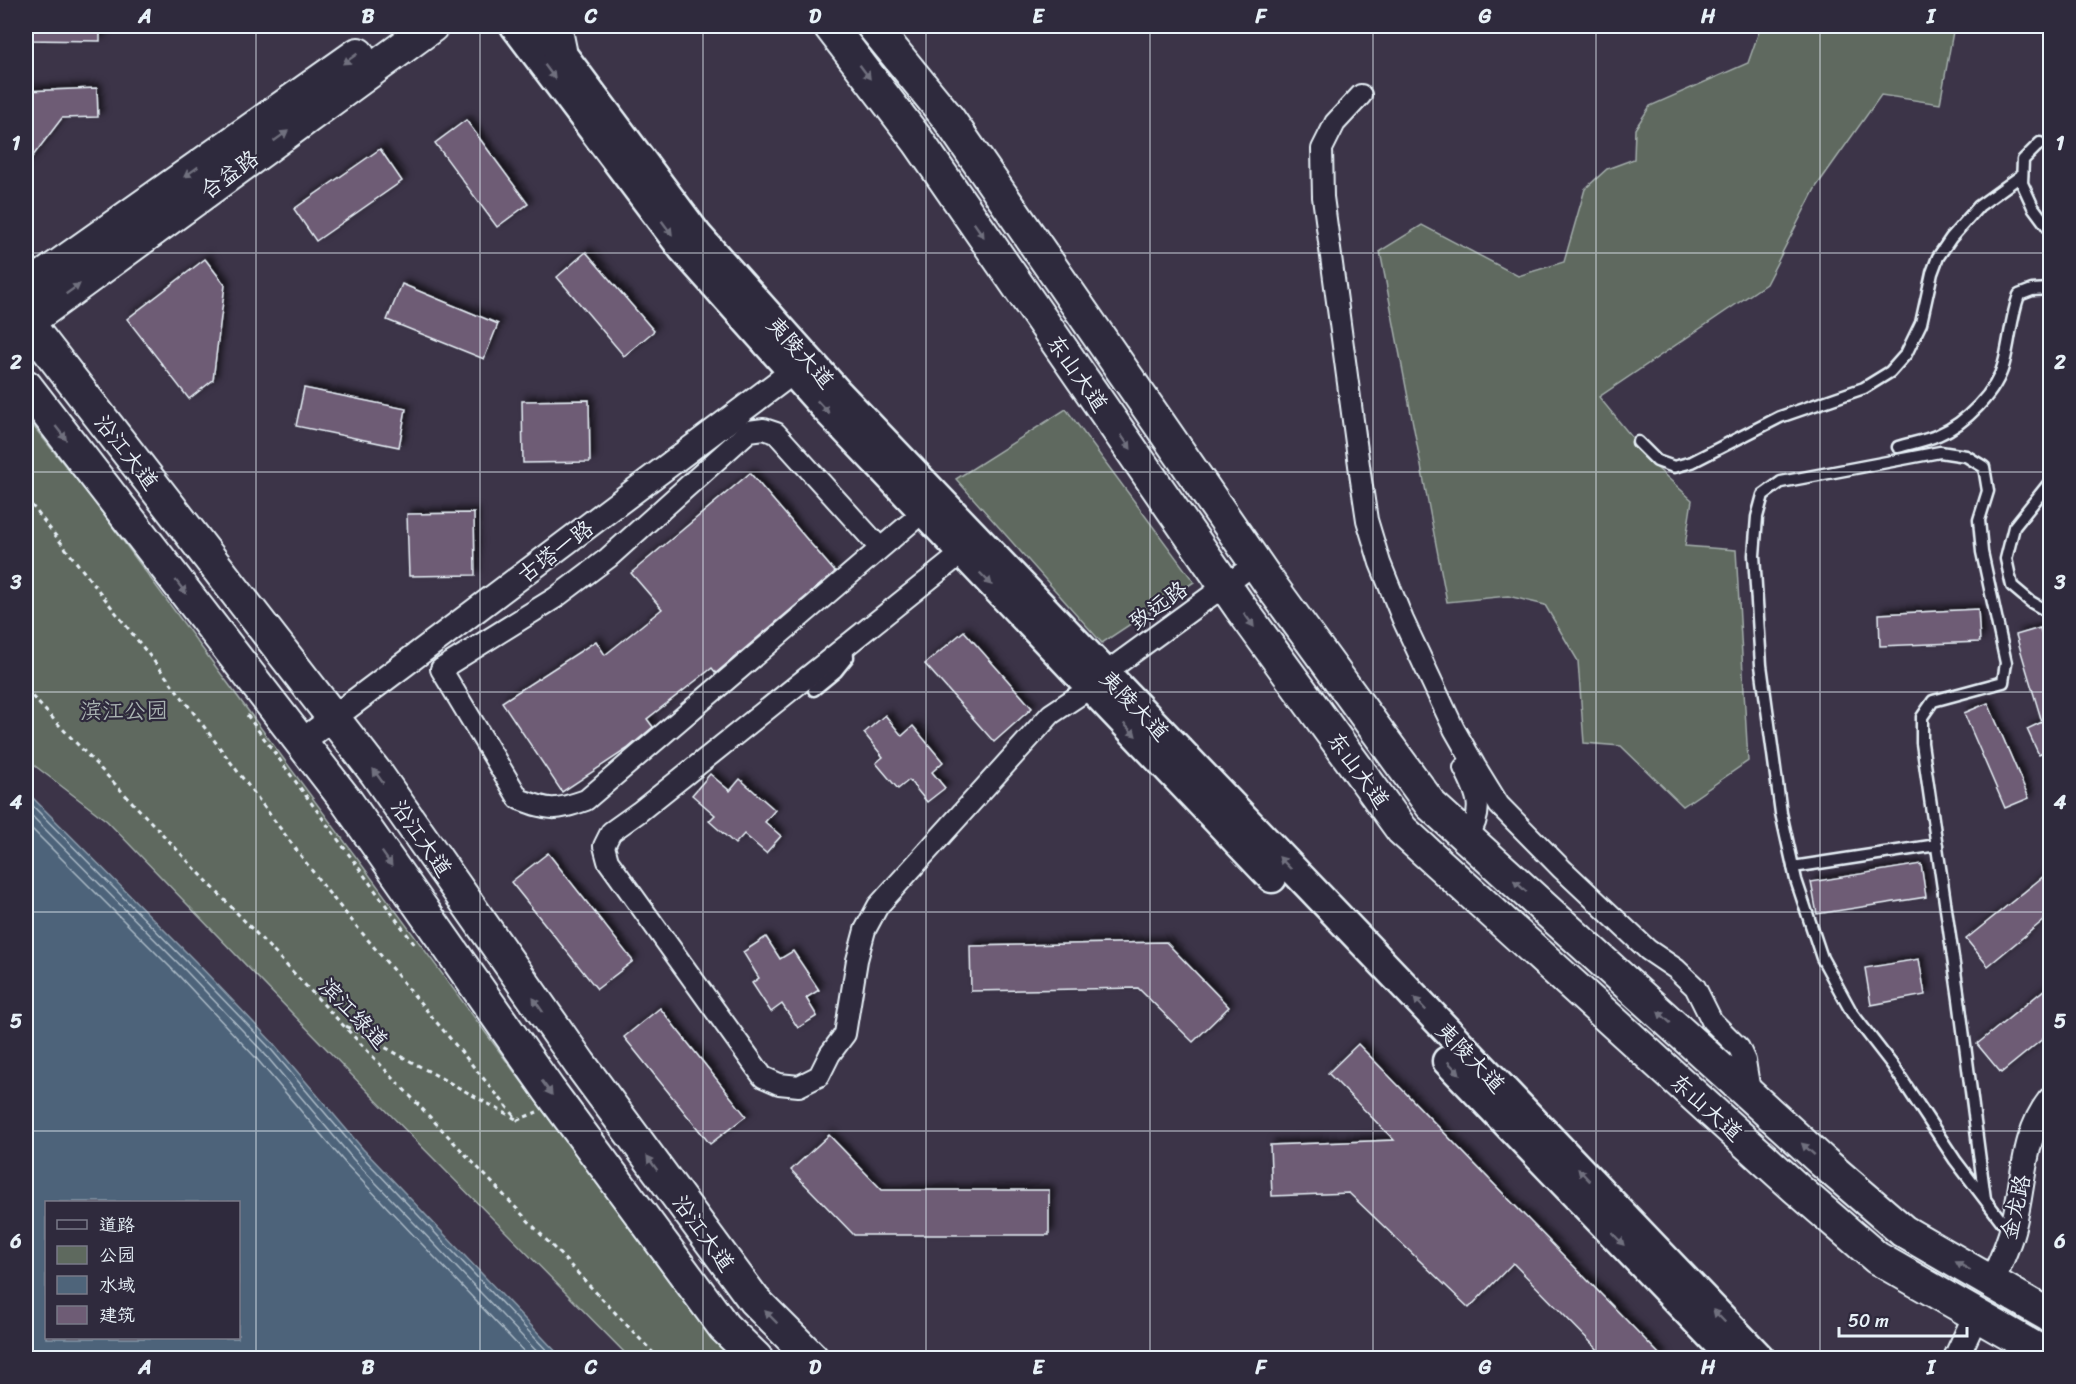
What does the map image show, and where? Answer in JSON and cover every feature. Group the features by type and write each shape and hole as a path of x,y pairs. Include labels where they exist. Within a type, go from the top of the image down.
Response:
{"main road":[{"name":"合益路","path":"26,289 398,26"},
{"name":"合益路","path":"26,322 432,26"},
{"name":"夷陵大道","path":"515,26 683,249 800,366 838,394 1097,681 1732,1359"},
{"name":"夷陵大道","path":"541,26 557,38 698,236 800,366 923,512 962,553 1097,681 1760,1359"},
{"name":"东山大道","path":"830,26 918,141 1225,585 1402,830 1796,1188 1877,1258 2050,1357"},
{"name":"东山大道","path":"873,26 948,118 1256,563 1431,805 1751,1097 1903,1231 2050,1316"},
{"name":"沿江大道","path":"26,322 376,773 580,1064 754,1300 812,1359"},
{"name":"沿江大道","path":"26,386 345,799 556,1100 724,1327 756,1359"}],"street":[{"path":"1361,95 1335,123 1326,140 1322,149 1322,172 1323,196 1367,520 1380,563 1403,620 1454,729 1499,805 1614,919 1648,950 1676,969 1695,987 1712,1021 1739,1048 1745,1062 1751,1097"},
{"name":"古塔一路","path":"301,742 800,366"},
{"path":"880,548 776,433 764,429 749,431 608,558 555,598 441,669 519,799 541,807 561,809 586,800 923,512"},
{"name":"致远路","path":"962,553 611,832 604,846 608,861 763,1077 779,1084 799,1086 819,1076 845,1034 862,940 878,906 1051,714 1256,563"},
{"path":"1467,838 1476,824 1479,806 1473,784 1464,768 1464,759 1468,754"},
{"name":"金龙路","path":"1992,1282 2011,1234 2031,1137 2038,1118 2050,1100"},
{"path":"1956,1359 1976,1315"}],"lane":[{"path":"2040,143 2023,160 2022,183 2033,207 2050,230"},
{"path":"1638,442 1657,461 1674,467 1692,462 1780,417 1864,388 1890,372 1906,354 1921,323 1932,273 1938,257 1979,206 2022,175"},
{"path":"1898,447 1939,435 1970,415 1988,395 2004,364 2013,311 2019,295 2032,290 2050,289"},
{"path":"1985,1199 1922,743 1922,717 1933,701 2003,682 2006,663 1982,552 1978,520 1988,491 1984,467 1966,456 1940,452 1781,482 1763,495 1757,517 1754,555 1761,665 1781,813 1793,867 1822,958 1852,1013 1893,1066 1955,1160 2011,1234"},
{"path":"2050,482 2014,527 2006,559 2012,586 2031,602 2050,613"},
{"path":"814,690 836,672 848,657 847,644"},
{"path":"1793,867 1937,845"}],"path":[{"path":"26,498 178,692 328,892 518,1120"},
{"name":"滨江绿道","path":"26,690 658,1359"},
{"path":"247,715 421,953"},
{"path":"342,1023 518,1120"},
{"path":"518,1120 537,1112"}],"green space":[{"path":"1761,26 1954,26 1940,104 1881,95 1816,187 1766,284 1599,397 1657,468 1692,500 1685,546 1736,550 1748,761 1683,806 1621,746 1584,743 1578,661 1545,605 1508,596 1447,602 1380,251 1422,225 1518,276 1564,262 1585,189 1607,169 1634,159 1635,129 1650,106 1748,63"},
{"path":"1066,409 1194,582 1102,643 956,479"},
{"name":"滨江公园","path":"26,417 92,499 679,1295 736,1358 630,1358 371,1095 107,821 26,759"}],"water":[{"path":"26,791 273,1043 363,1149 562,1358 26,1358"}],"building":[{"path":"26,26 100,26 100,41 26,40"},
{"path":"97,88 98,117 62,118 26,165 26,91"},
{"path":"466,120 528,204 497,227 435,143"},
{"path":"380,149 402,181 316,241 294,209"},
{"path":"586,252 654,331 624,356 557,277"},
{"path":"205,259 225,285 213,380 189,399 127,319"},
{"path":"402,284 498,324 484,359 387,320"},
{"path":"304,388 406,409 399,447 296,426"},
{"path":"589,400 590,462 523,463 522,401"},
{"path":"750,473 835,572 716,673 712,668 647,719 653,727 627,749 562,792 502,702 596,641 605,655 662,609 631,573"},
{"path":"474,513 475,575 409,576 407,514"},
{"path":"1978,609 1980,642 1880,646 1879,614"},
{"path":"2040,628 2050,662 2050,749 2039,755 2027,729 2042,722 2016,635"},
{"path":"964,631 1032,708 994,742 925,664"},
{"path":"1988,703 2029,798 2005,808 1964,713"},
{"path":"885,715 902,736 913,726 943,762 932,772 945,788 927,802 909,780 898,789 876,763 883,757 864,733"},
{"path":"710,774 730,791 740,779 775,810 765,822 781,836 766,853 744,834 735,844 709,821 715,815 692,795"},
{"path":"548,853 633,961 597,989 511,882"},
{"path":"1921,864 1926,897 1817,914 1811,882"},
{"path":"2050,871 2050,915 1988,966 1966,939"},
{"path":"766,937 780,959 793,951 819,990 806,998 817,1016 798,1028 782,1004 771,1012 752,983 759,978 743,952"},
{"path":"1166,942 1229,1007 1193,1042 1138,988 971,991 970,946"},
{"path":"1919,959 1925,995 1871,1005 1865,968"},
{"path":"2050,985 2050,1033 2001,1073 1977,1044"},
{"path":"660,1008 746,1116 710,1144 624,1037"},
{"path":"1358,1044 1664,1359 1607,1359 1513,1263 1469,1308 1349,1193 1272,1196 1270,1145 1394,1140 1328,1073"},
{"path":"829,1135 882,1190 1049,1190 1049,1235 854,1235 791,1170"}]}
